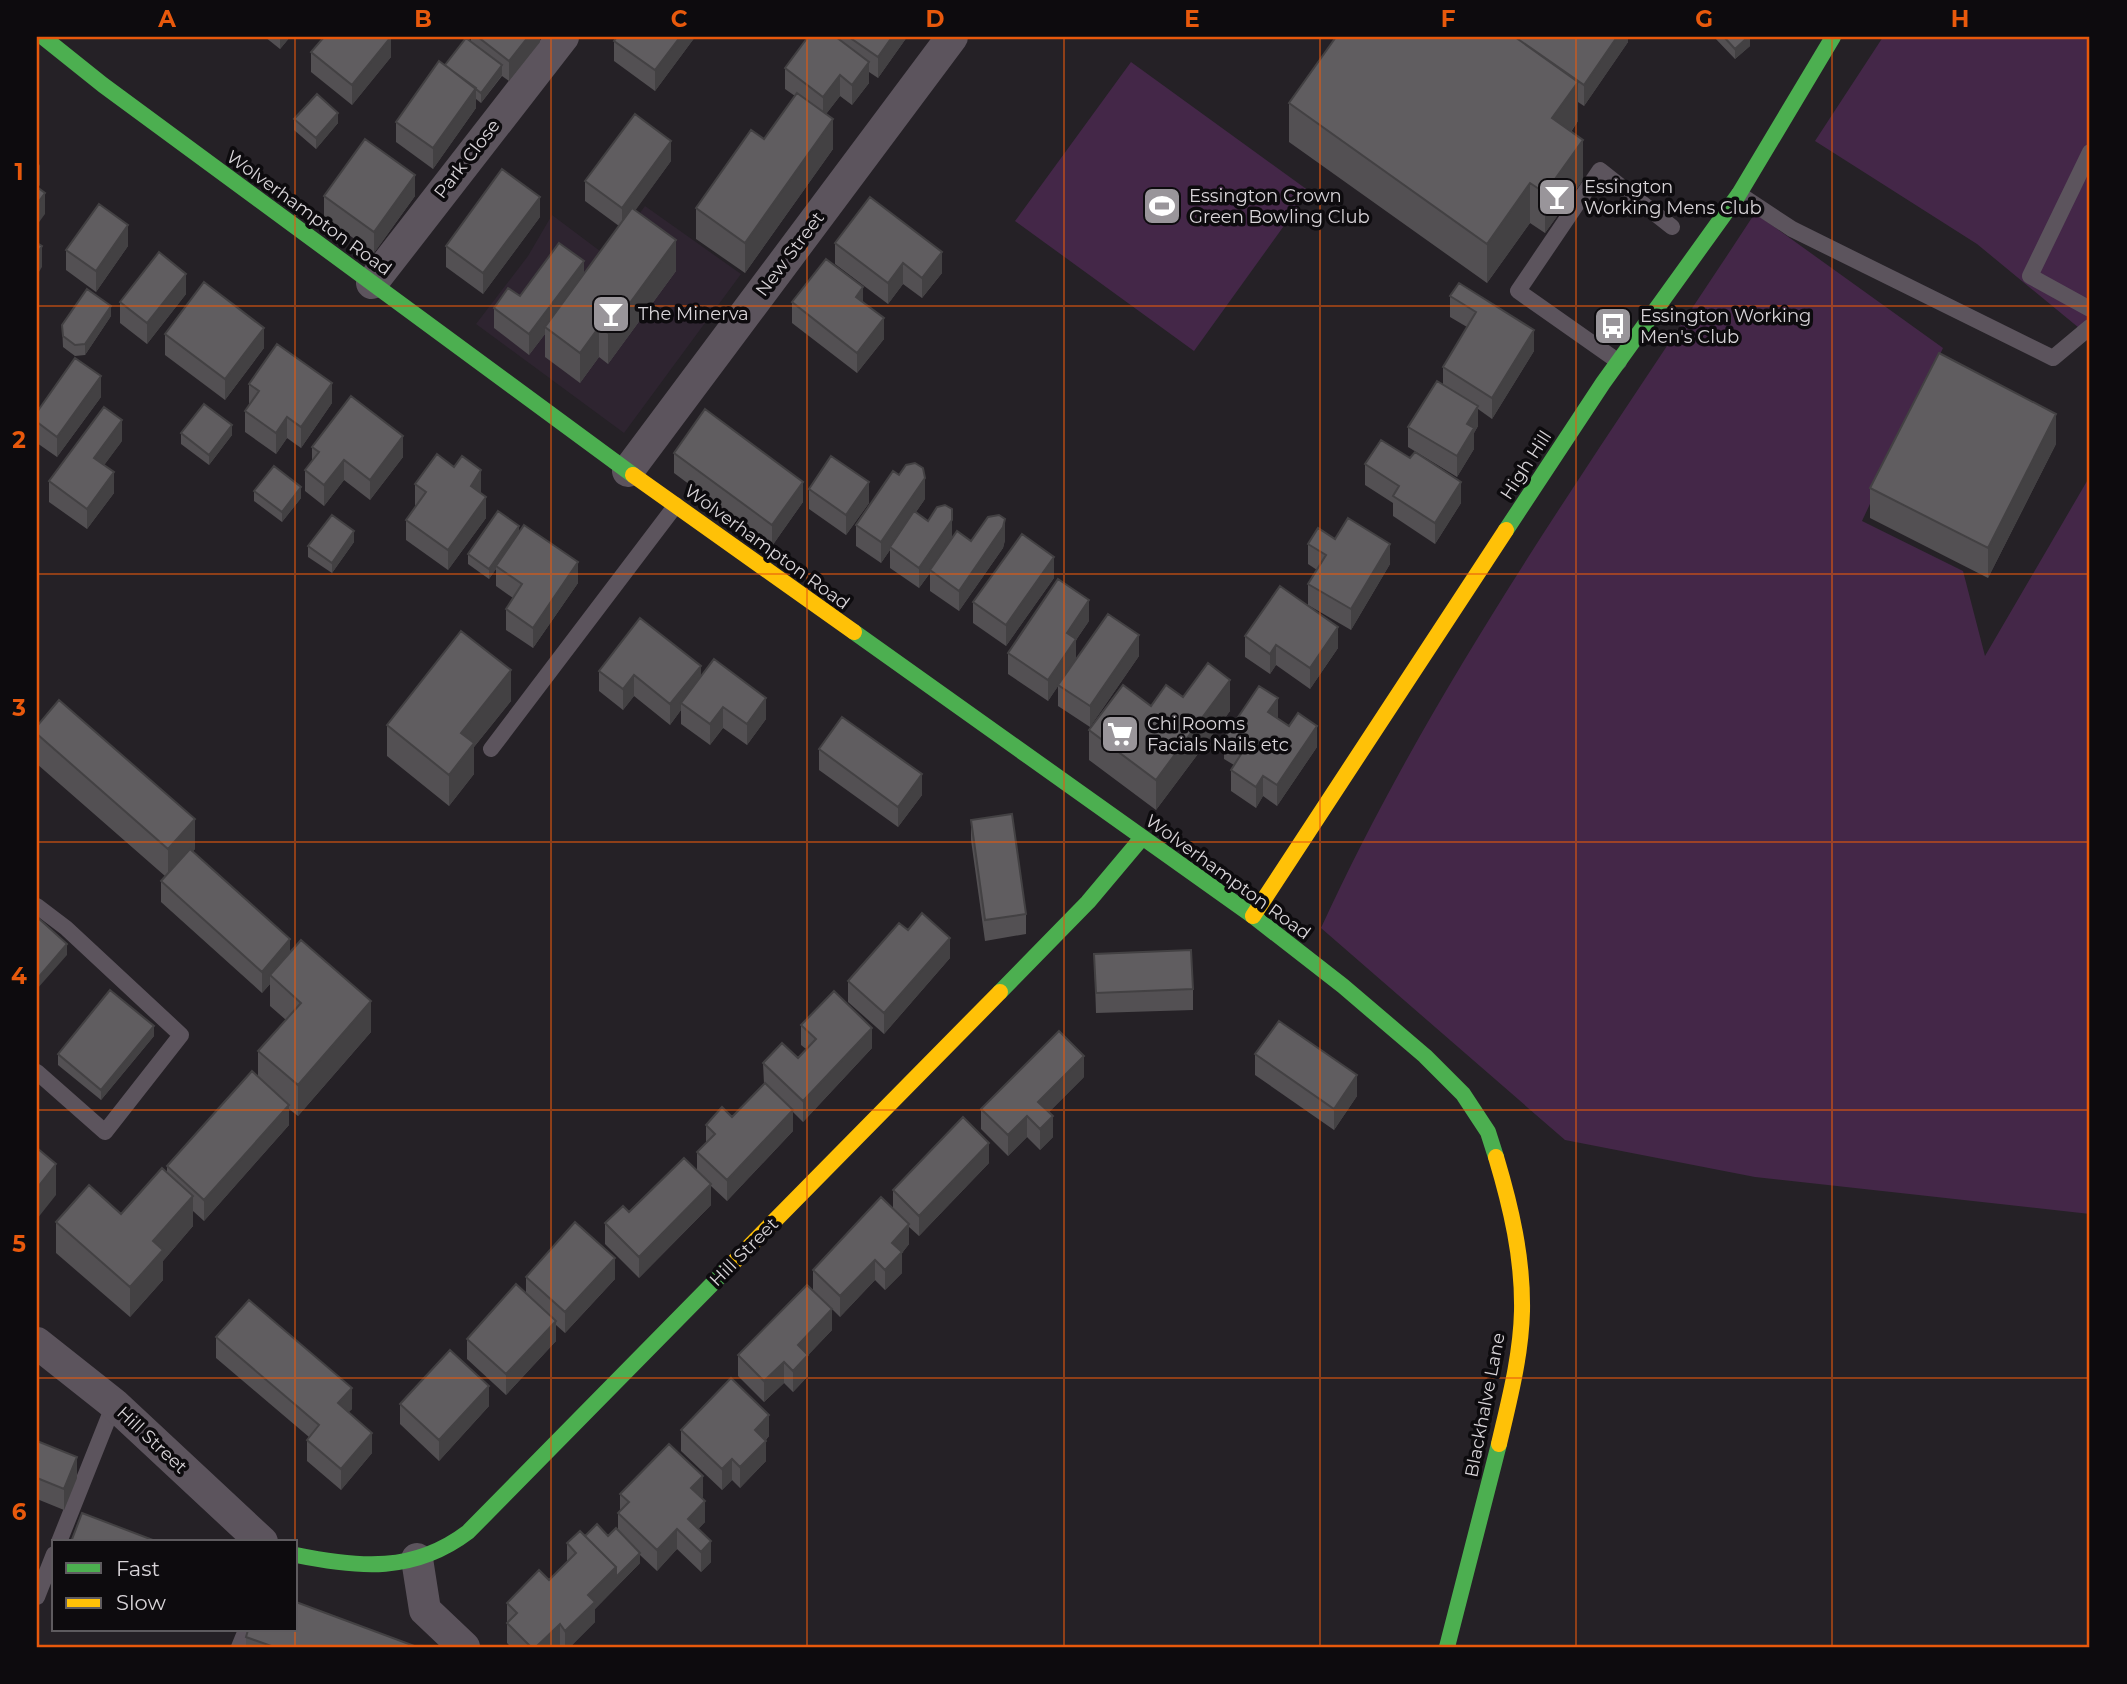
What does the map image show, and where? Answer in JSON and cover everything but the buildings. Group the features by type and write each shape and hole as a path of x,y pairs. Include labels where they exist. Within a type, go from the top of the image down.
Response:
{"main road":[{"name":"Wolverhampton Road","path":"43,37 114,93 628,471 1141,839 1253,916 1343,986 1425,1056 1463,1094"},
{"name":"High Hill","path":"1253,916 1603,383 1620,363 1739,194 1833,37"},
{"name":"Hill Street","path":"298,1555 325,1562 372,1564 417,1559 443,1550 468,1532 1088,902 1141,839"},
{"name":"Blackhalve Lane","path":"1447,1647 1492,1475 1513,1381 1522,1311 1514,1216 1488,1132 1463,1094"}],"street":[{"name":"Park Close","path":"372,283 563,37"},
{"name":"New Street","path":"628,471 952,37"},
{"name":"Hill Street","path":"37,1343 114,1404 260,1540"},
{"path":"417,1559 425,1610 464,1647"}],"lane":[{"path":"2090,152 2030,276 2090,309"},
{"path":"1620,363 1518,291 1600,170 1672,227"},
{"path":"1739,194 1792,229 2053,358 2090,327"},
{"path":"491,749 676,505"},
{"path":"37,906 66,928 181,1035 105,1132 37,1072"},
{"path":"60,1540 114,1404"},
{"path":"37,1597 52,1559"}],"shaded area":[{"path":"1883,37 2090,37 2090,337 1977,244 1815,141"},
{"name":"Essington Crown Green Bowling Club","path":"1131,62 1309,191 1194,351 1015,221"},
{"path":"645,206 741,274 624,433 476,324 528,256 552,215 608,257"},
{"path":"1755,213 1943,348 1862,521 1963,571 1985,656 2090,476 2090,1214 1755,1177 1565,1140 1321,928 1416,742 1469,652 1581,475"}],"traffic: fast":[{"path":"43,37 103,85 633,475"},
{"path":"1506,530 1603,383 1739,194 1833,37"},
{"path":"854,632 1253,916 1343,986 1425,1056 1463,1094 1488,1132 1496,1157"},
{"path":"1000,992 1088,902 1141,839"},
{"path":"298,1555 342,1563 385,1564 427,1555 468,1532 728,1268"},
{"path":"1447,1647 1499,1444"}],"traffic: slow":[{"path":"633,475 854,632"},
{"path":"1253,916 1506,530"},
{"path":"728,1268 1000,992"},
{"path":"1496,1157 1515,1233 1522,1291 1517,1362 1499,1444"}],"place":[{"name":"Essington Working Mens Club","path":"1557,197"},
{"name":"Essington Crown Green Bowling Club","path":"1162,206"},
{"name":"The Minerva","path":"611,314"},
{"name":"Essington Working Men's Club","path":"1613,326"},
{"name":"Chi Rooms Facials Nails etc","path":"1120,734"}]}
